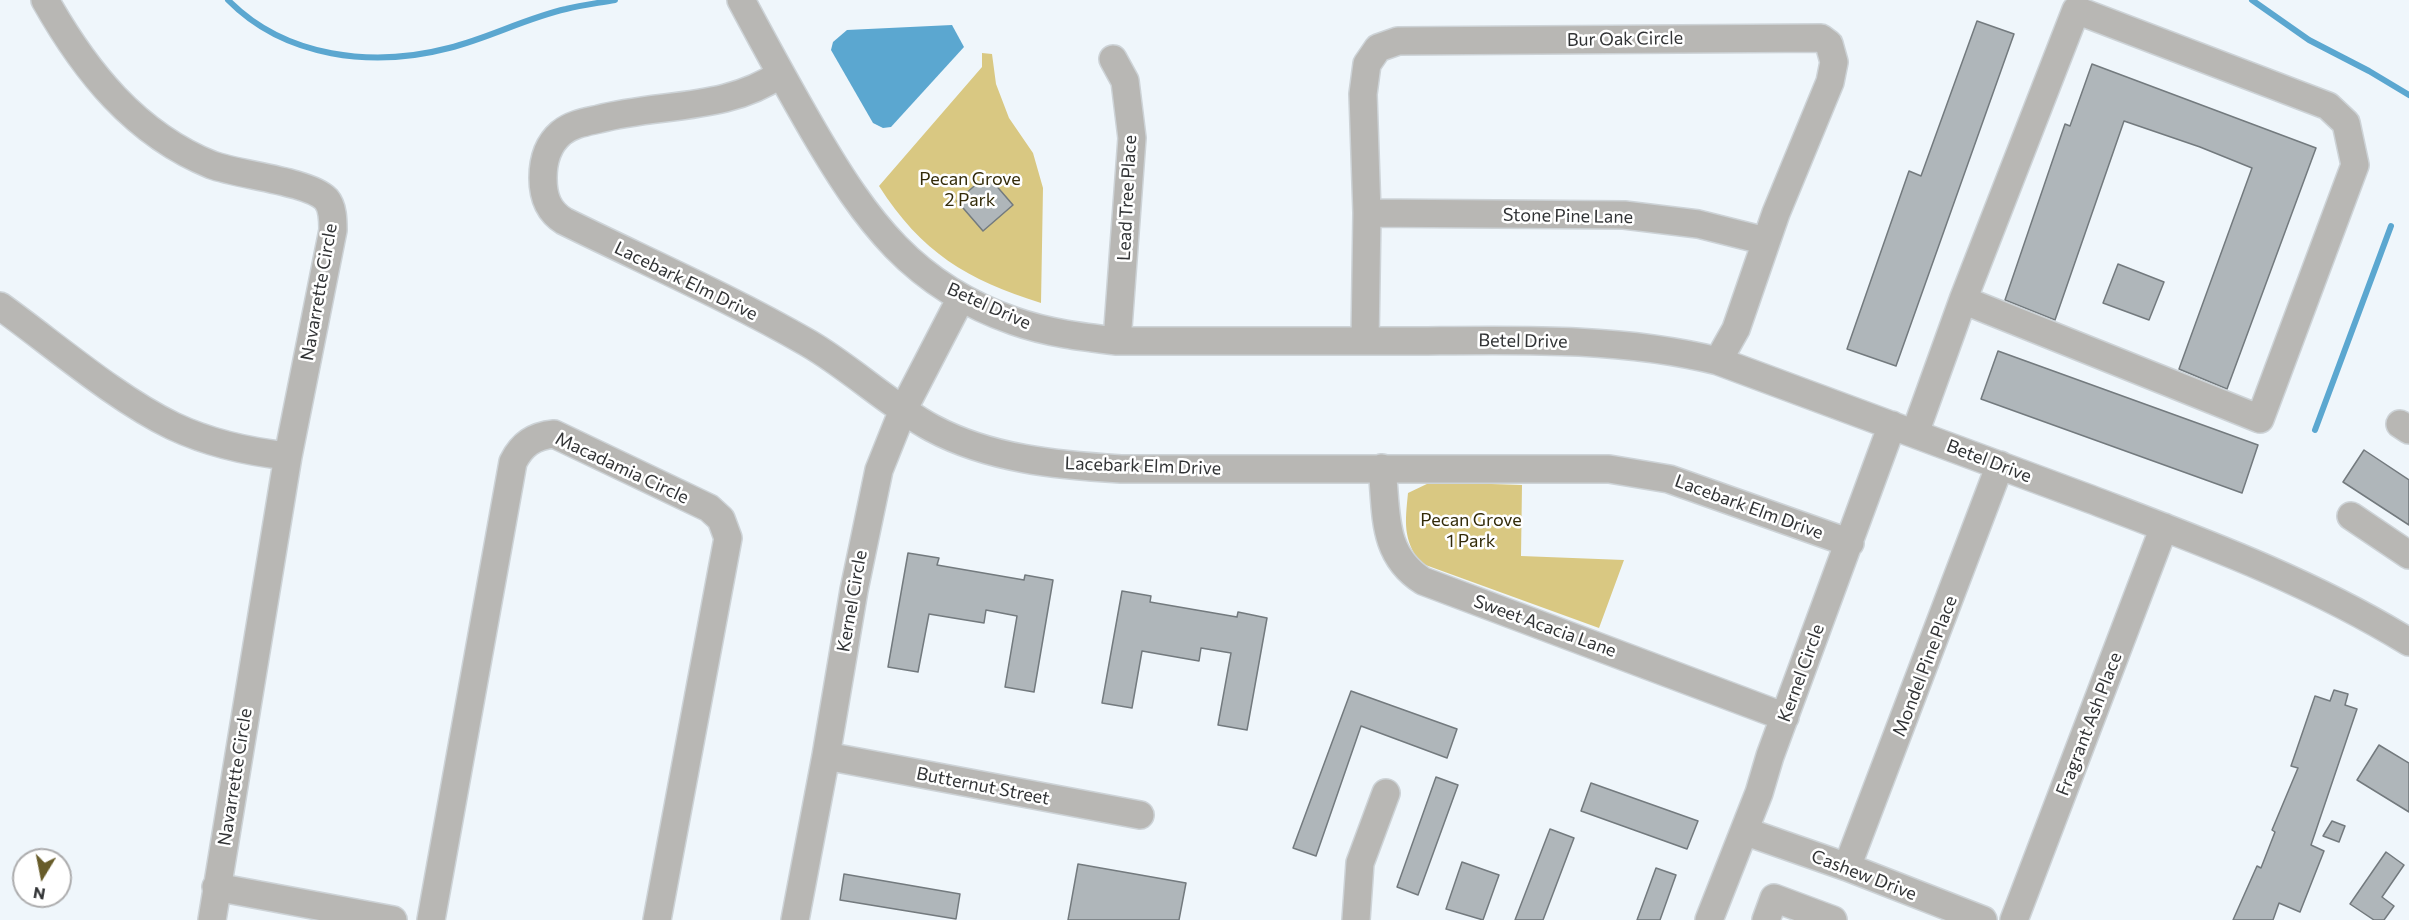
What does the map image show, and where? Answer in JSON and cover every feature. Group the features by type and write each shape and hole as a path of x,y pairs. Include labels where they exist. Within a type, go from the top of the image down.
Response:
{"street":[{"name":"Navarrette Circle","path":"45,0 71,45 90,72 126,110 162,139 216,166 301,187 319,194 330,205 333,230 288,456 212,920"},
{"name":"Betel Drive","path":"741,0 780,74 864,212 895,249 931,279 961,298 1013,321 1044,330 1117,341 1610,343 1651,347 1718,361 2272,569 2337,599 2409,642"},
{"name":"Kernel Circle","path":"1710,920 1850,543 1963,300 2076,10 2328,106 2346,123 2355,165 2260,419 1963,300"},
{"name":"Bur Oak Circle","path":"1365,341 1367,213 1363,94 1367,64 1378,48 1398,41 1821,38 1829,44 1834,62 1830,82 1766,241 1736,329 1718,361"},
{"name":"Lead Tree Place","path":"1113,59 1125,81 1132,138 1117,341"},
{"name":"Lacebark Elm Drive","path":"780,74 739,96 614,115 574,126 561,134 545,155 543,191 547,204 564,221 810,344 903,410 952,437 1011,457 1062,465 1121,469 1580,468 1609,470 1669,478 1850,543"},
{"name":"Stone Pine Lane","path":"1367,213 1624,215 1698,225 1766,241"},
{"name":"Kernel Circle","path":"795,920 868,514 886,449 903,410 961,298"},
{"path":"0,306 136,404 173,426 215,441 288,456"},
{"name":"Macadamia Circle","path":"431,920 513,462 519,450 532,439 555,434 709,508 721,519 728,538 657,920"},
{"name":"Mondel Pine Place","path":"1847,867 2000,465"},
{"name":"Sweet Acacia Lane","path":"1382,468 1389,537 1395,555 1403,566 1423,581 1785,717"},
{"path":"2351,516 2409,555"},
{"name":"Fragrant Ash Place","path":"2014,920 2164,527"},
{"name":"Butternut Street","path":"826,756 1140,815"},
{"path":"1356,920 1360,863 1386,793"},
{"name":"Cashew Drive","path":"1744,831 1847,867 1983,920"},
{"path":"216,887 393,920"},
{"path":"1766,920 1774,898 1833,920"}],"green space":[{"name":"Pecan Grove 2 Park","path":"982,53 992,54 996,84 1009,118 1033,153 1043,188 1041,303 990,284 948,261 912,229 879,186 982,67"},
{"name":"Pecan Grove 1 Park","path":"1431,482 1522,485 1521,556 1624,560 1599,628 1420,563 1414,554 1406,530 1408,493"}],"water":[{"path":"952,25 964,47 891,127 883,128 873,123 831,50 833,42 847,30"}],"building":[{"path":"1977,21 2014,34 1896,366 1847,349 1909,171 1921,176"},
{"path":"2092,64 2316,148 2227,389 2179,369 2252,168 2200,147 2124,121 2055,320 2005,300 2065,124 2070,126"},
{"path":"987,175 1013,205 983,231 957,201"},
{"path":"2118,264 2164,282 2149,320 2103,303"},
{"path":"1998,351 2258,445 2242,493 1981,399"},
{"path":"2364,450 2409,480 2409,525 2343,482"},
{"path":"908,553 939,558 937,565 1024,580 1025,575 1053,580 1034,692 1005,687 1017,616 986,610 984,623 929,614 918,672 888,667"},
{"path":"1122,591 1151,596 1150,602 1237,617 1238,612 1267,618 1247,730 1218,725 1231,653 1201,648 1199,661 1142,651 1132,708 1102,703"},
{"path":"2334,690 2348,694 2345,705 2357,709 2311,845 2324,851 2300,912 2279,903 2273,920 2233,920 2257,866 2261,868 2275,832 2272,830 2298,768 2291,766 2315,696 2330,701"},
{"path":"1351,691 1457,729 1447,758 1361,726 1316,856 1293,848"},
{"path":"2379,745 2409,763 2409,812 2357,780"},
{"path":"1436,777 1458,785 1418,895 1397,887"},
{"path":"1591,783 1698,821 1687,849 1581,811"},
{"path":"2332,821 2345,826 2339,842 2323,836"},
{"path":"1550,829 1574,838 1543,920 1515,920"},
{"path":"2386,852 2404,865 2382,897 2394,906 2384,920 2374,920 2350,904"},
{"path":"1462,862 1499,875 1483,920 1446,909"},
{"path":"1078,864 1186,883 1179,920 1068,920"},
{"path":"1656,868 1676,875 1660,920 1637,920"},
{"path":"844,874 960,894 956,919 840,900"}],"waterway":[{"path":"228,0 251,20 276,35 303,46 361,57 420,54 449,48 551,13 615,0"},
{"path":"2252,0 2309,40 2409,95"},
{"path":"2315,430 2391,226"}]}
